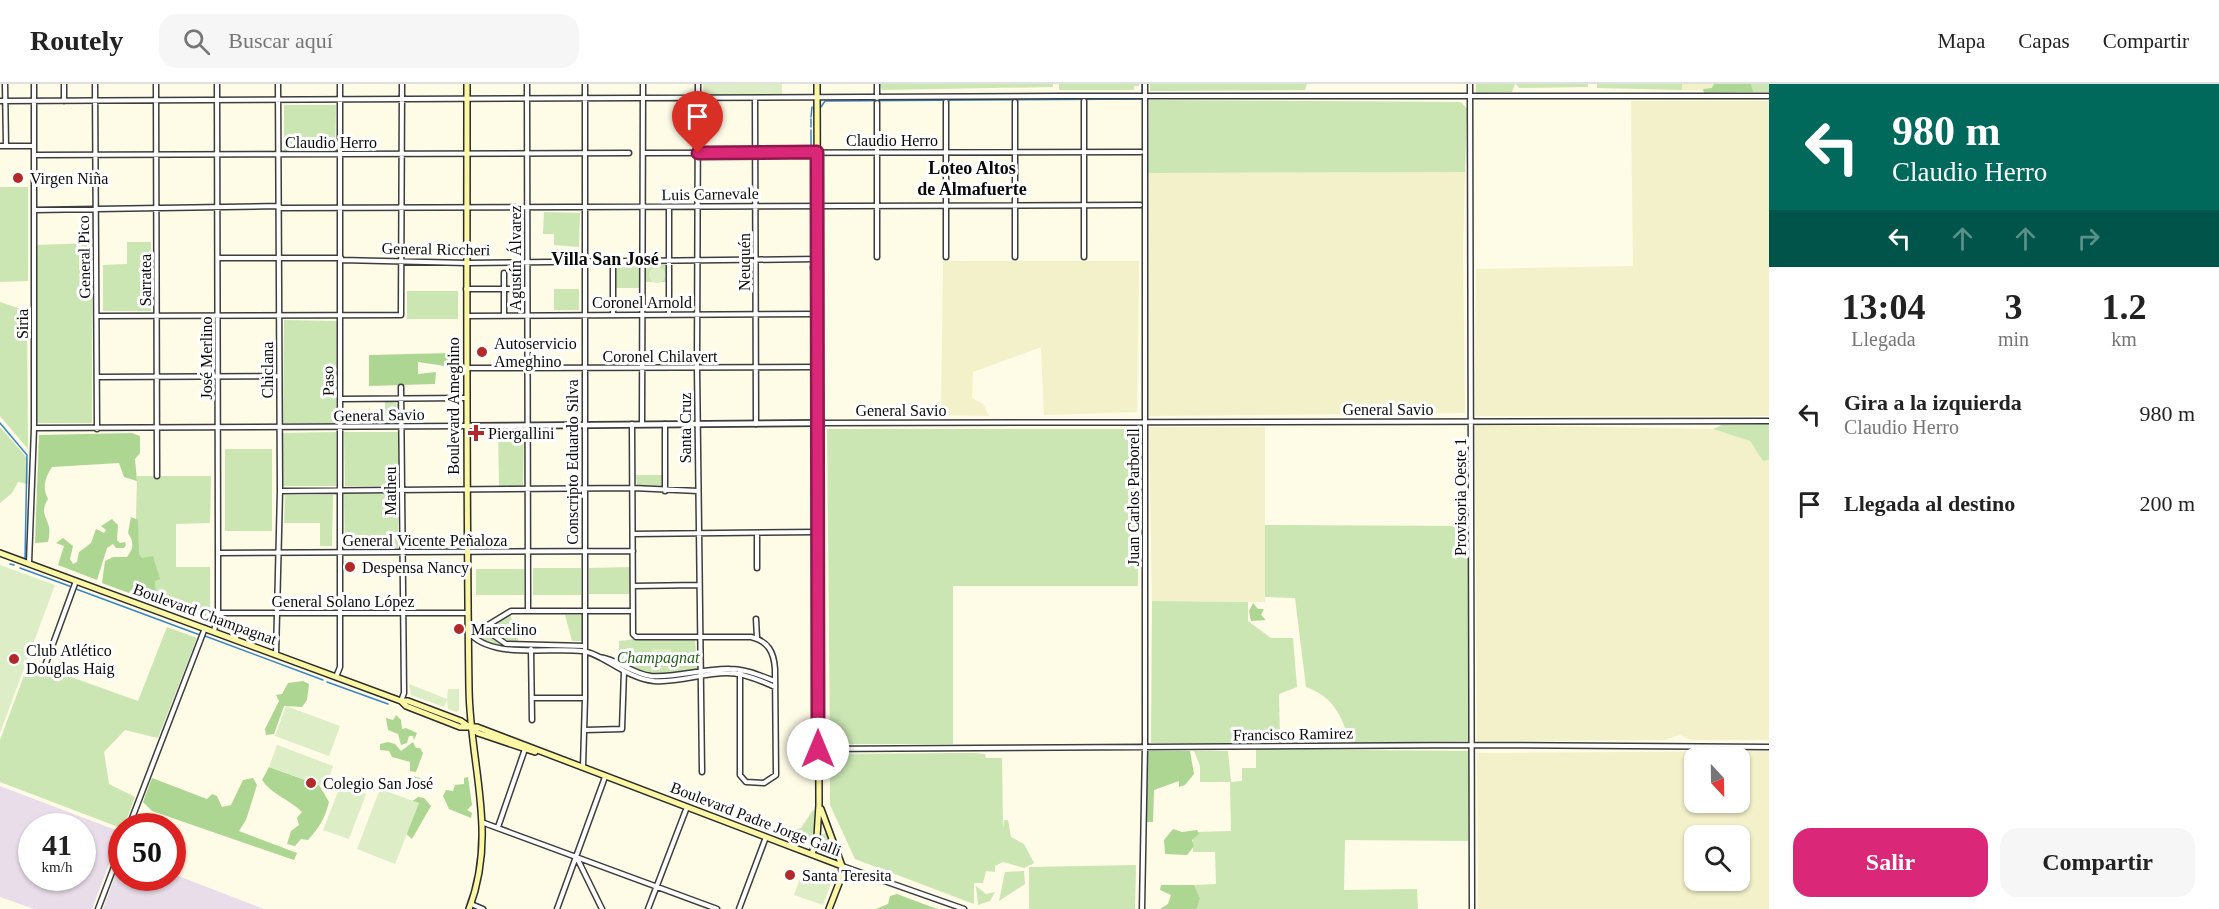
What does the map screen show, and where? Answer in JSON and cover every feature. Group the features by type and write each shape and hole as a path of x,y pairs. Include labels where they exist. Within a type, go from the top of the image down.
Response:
{"main road":[{"name":"Boulevard Ameghino","path":"467,84 467,552 470,727 484,823 481,867 470,907"},
{"path":"812,854 817,837 819,805 817,84"},
{"name":"Boulevard Champagnat","path":"0,553 336,678 401,701 408,701 470,727"},
{"name":"Boulevard Padre Jorge Galli","path":"470,727 477,727 526,748 842,866"},
{"path":"819,805 842,866 841,878 830,909"}],"street":[{"path":"5,84 6,146"},
{"name":"Siria","path":"29,564 34,428 34,84"},
{"path":"63,101 64,84"},
{"name":"General Pico","path":"95,84 97,429"},
{"name":"Sarratea","path":"156,84 157,476"},
{"name":"José Merlino","path":"214,631 218,613 217,84"},
{"name":"Chiclana","path":"276,655 279,613 280,491 278,84"},
{"name":"Paso","path":"336,678 340,667 340,84"},
{"path":"97,316 401,315 402,84"},
{"name":"Agustín Álvarez","path":"527,84 528,611"},
{"name":"Conscripto Eduardo Silva","path":"582,769 585,730 585,84"},
{"path":"642,424 643,84"},
{"name":"Santa Cruz","path":"698,84 697,424 702,772"},
{"path":"877,84 877,257"},
{"name":"Juan Carlos Parborell","path":"1142,909 1145,747 1145,84"},
{"name":"Provisoria Oeste 1","path":"1470,84 1472,909"},
{"path":"0,101 402,98 877,100 1145,96 1769,96"},
{"name":"Neuquén","path":"755,99 756,424"},
{"path":"1084,101 1084,257"},
{"path":"946,102 946,257"},
{"path":"1015,102 1015,257"},
{"path":"0,123 6,123"},
{"path":"0,146 34,146"},
{"name":"Claudio Herro","path":"642,153 1141,152"},
{"name":"Claudio Herro","path":"34,155 629,153"},
{"name":"Luis Carnevale","path":"34,210 218,207 1140,205"},
{"path":"669,207 669,315"},
{"name":"General Riccheri","path":"219,258 467,263 818,259"},
{"path":"613,262 613,315"},
{"path":"504,273 504,315"},
{"path":"466,289 527,289"},
{"name":"Coronel Arnold","path":"466,316 818,314"},
{"name":"Coronel Chilavert","path":"467,368 818,367"},
{"path":"97,377 279,376"},
{"name":"Matheu","path":"401,387 404,613 404,693 401,701"},
{"path":"340,399 467,398"},
{"name":"General Savio","path":"34,428 218,429 1145,421 1769,421"},
{"path":"632,424 633,634 636,637 757,638 767,644 773,655 775,681 776,775 771,781 757,784 743,780 740,775 740,673"},
{"path":"665,424 665,490"},
{"path":"280,491 633,488 698,491"},
{"path":"633,534 817,532"},
{"path":"757,533 757,568"},
{"name":"General Vicente Peñaloza","path":"218,553 633,551"},
{"path":"46,663 76,581"},
{"path":"633,586 699,585"},
{"path":"633,611 505,613 483,628 468,631 476,641 488,645 585,648 596,657 624,670 657,681 700,675 740,673 775,681"},
{"name":"General Solano López","path":"218,613 468,613"},
{"path":"756,619 757,638"},
{"path":"134,813 205,628"},
{"path":"483,628 501,642 531,647"},
{"path":"531,647 532,720"},
{"path":"585,730 622,729 624,670"},
{"path":"740,673 775,687"},
{"path":"532,698 585,698"},
{"name":"Francisco Ramirez","path":"818,749 1473,745 1769,747"},
{"path":"498,827 526,748"},
{"path":"557,909 605,777"},
{"path":"648,909 687,807"},
{"path":"484,823 717,909"},
{"path":"739,909 766,837"},
{"path":"577,857 602,909"},
{"name":"Boulevard Padre Jorge Galli","path":"842,866 964,909"},
{"path":"98,909 108,883"},
{"path":"470,907 483,909"}],"shaded area":[{"path":"0,786 71,813 18,813 18,891 96,891 96,822 108,827 108,867 92,909 34,909 0,897"},
{"path":"186,879 264,909 103,909 110,891 186,891"}],"green space":[{"path":"703,84 782,84 782,94 704,95"},
{"path":"880,84 1053,84 1053,87 882,90"},
{"path":"1059,84 1139,84 1139,86 1134,86 1134,90 1059,90"},
{"path":"1150,84 1307,84 1305,90 1150,91"},
{"path":"1476,84 1515,84 1512,92 1476,93"},
{"path":"1516,84 1588,84 1588,87 1519,88"},
{"path":"1597,84 1682,84 1682,90 1597,88"},
{"path":"1682,84 1750,84 1750,92 1682,90"},
{"path":"1714,84 1751,84 1753,92 1704,93 1703,89 1712,88"},
{"path":"1750,84 1769,84 1769,92 1750,92"},
{"path":"1149,100 1461,102 1467,109 1465,172 1148,173"},
{"path":"1631,101 1769,101 1769,416 1475,416 1476,269 1633,266"},
{"path":"284,105 336,105 335,151 284,151"},
{"path":"1465,172 1463,251 1465,413 1149,416 1148,173"},
{"path":"0,187 28,187 28,281 0,282"},
{"path":"544,212 580,213 579,247 554,245 554,234 543,234"},
{"path":"127,242 151,242 151,311 103,311 103,265 127,264"},
{"path":"92,243 92,423 37,423 37,245"},
{"path":"943,261 1139,261 1137,412 1044,415 1041,347 973,372 972,398 983,404 989,416 941,415"},
{"path":"636,264 639,267 639,288 615,288 616,265"},
{"path":"647,264 666,265 668,282 643,282 643,267"},
{"path":"654,267 660,267 665,275 663,281 654,283 649,278 649,272"},
{"path":"554,289 579,289 579,310 554,310"},
{"path":"407,291 458,291 458,319 407,319"},
{"path":"0,302 27,311 28,449 0,416"},
{"path":"284,320 337,321 336,423 283,423"},
{"path":"452,353 453,360 445,366 418,362 418,374 436,372 435,384 369,386 369,355"},
{"path":"385,401 398,404 398,422 385,424"},
{"path":"1769,424 1769,460 1763,461 1750,441 1713,429 1722,425"},
{"path":"1475,425 1713,429 1750,441 1763,461 1769,460 1769,740 1690,740 1680,735 1665,740 1477,741"},
{"path":"0,427 28,459 28,484 18,482 12,493 0,503"},
{"path":"498,427 524,429 523,486 499,486"},
{"path":"1149,427 1265,427 1265,602 1152,601"},
{"path":"827,429 1137,429 1138,586 953,586 953,744 830,744"},
{"path":"336,432 336,486 283,486 282,433"},
{"path":"344,432 398,432 398,486 345,486"},
{"path":"132,433 140,436 140,453 135,459 137,481 124,477 119,463 52,467 45,487 48,499 44,513 49,529 48,542 35,543 39,435"},
{"path":"225,449 272,449 272,531 225,531"},
{"path":"636,475 662,475 662,486 637,485"},
{"path":"137,476 211,476 210,523 176,524 176,567 210,567 210,618 154,597 135,560"},
{"path":"344,494 398,494 398,548 345,548"},
{"path":"285,495 333,495 332,546 320,546 320,523 284,523"},
{"path":"131,517 138,520 139,554 142,558 153,556 160,579 155,581 156,603 102,583 105,561 113,557 127,557 131,551 132,542 128,533"},
{"path":"112,519 118,525 117,540 120,543 125,542 126,545 124,548 116,548 113,544 107,548 97,580 58,565 64,546 56,543 63,538 73,546 70,559 73,564 77,562 79,552 91,543 96,529 104,533 106,530 101,526"},
{"path":"1265,525 1468,526 1470,741 1350,743 1336,709 1324,696 1306,687 1295,598 1265,597"},
{"name":"Club Atlético Douglas Haig","path":"0,565 55,585 0,733"},
{"path":"630,567 631,594 589,594 589,568"},
{"path":"533,568 581,568 581,595 533,595"},
{"path":"476,569 524,569 524,595 476,595"},
{"path":"1152,601 1248,602 1248,621 1271,638 1293,638 1297,687 1279,694 1280,743 1151,743"},
{"path":"1253,603 1258,609 1264,609 1261,615 1266,620 1251,621 1249,611"},
{"path":"510,614 519,643 499,638 489,630 491,626"},
{"path":"565,615 582,615 582,641 572,641"},
{"path":"167,627 197,638 158,738 125,730 104,752 109,784 135,797 129,813 108,813 108,823 96,818 96,813 82,813 0,782 0,740 29,662 138,701"},
{"path":"482,631 501,644 526,647 493,644 475,635 475,632"},
{"name":"Champagnat","path":"695,639 697,669 688,673 668,675 638,670 619,663 619,641"},
{"path":"652,649 671,649 671,663 653,663"},
{"path":"303,681 309,684 307,700 302,707 284,706 274,734 266,735 265,729 279,701 276,695 282,694 288,683"},
{"path":"409,684 447,699 448,689 459,689 459,710 457,712 448,709 447,700 444,707 411,695"},
{"path":"286,706 340,726 329,756 275,736"},
{"path":"396,715 401,720 402,729 406,728 417,733 414,740 413,736 409,736 407,743 401,745 398,734 388,730 386,718 393,720"},
{"path":"388,742 395,744 401,751 413,742 416,748 420,748 423,753 416,772 410,771 410,762 392,757 389,751 380,750 380,744"},
{"path":"277,745 333,766 325,787 269,767"},
{"path":"1256,749 1469,751 1468,841 1345,840 1344,890 1417,889 1418,909 1197,909 1200,898 1194,885 1216,884 1215,852 1193,852 1193,832 1231,831 1230,782 1200,782 1200,766 1194,751 1228,751 1231,782 1242,781 1242,768 1256,768"},
{"path":"1148,751 1190,751 1194,774 1185,785 1179,787 1179,781 1154,790 1153,822 1146,822"},
{"path":"1750,751 1769,751 1769,909 1478,909 1477,753 1684,752 1684,813 1750,813"},
{"path":"830,754 985,754 986,758 1002,758 1003,829 1004,820 1008,820 1011,837 1024,844 1034,863 1024,868 1003,862 995,866 995,872 986,871 983,883 974,883 974,904 855,859 830,805"},
{"path":"269,767 319,785 329,802 315,831 308,840 301,839 295,846 287,844 291,831 299,825 297,818 302,812 271,790 262,780"},
{"path":"413,776 423,779 423,786 408,788 407,778"},
{"path":"468,777 472,805 467,810 472,813 471,818 449,809 443,796 446,790 453,791 455,785 464,784 464,778"},
{"path":"152,778 207,799 212,794 217,796 222,807 231,805 243,780 253,778 257,785 246,820 239,831 297,853 294,860 186,823 186,813 152,811 143,802"},
{"path":"341,784 366,794 349,839 323,830"},
{"path":"380,789 419,803 395,864 357,849"},
{"path":"418,797 424,798 431,806 412,839 403,831 411,802"},
{"path":"813,810 816,811 812,842 788,835 786,832 801,828"},
{"path":"1173,829 1182,832 1197,830 1199,834 1192,840 1194,846 1187,855 1165,854 1164,840"},
{"path":"826,833 834,849 833,857 818,851 821,835"},
{"path":"1136,865 1135,909 1029,909 1029,867"},
{"path":"1024,871 1025,884 999,901 1005,872"},
{"path":"802,873 831,883 823,905 794,895"},
{"path":"1161,885 1194,885 1200,898 1197,909 1160,909 1168,904 1171,895 1160,890"},
{"path":"976,886 986,894 995,892 990,901 978,905"},
{"path":"897,894 937,909 876,909 888,904 890,896"}],"waterway":[{"path":"1142,84 1142,93"},
{"path":"821,107 825,101 1142,99"},
{"path":"811,117 812,107"},
{"path":"811,119 811,127"},
{"path":"811,130 811,150"},
{"path":"811,155 811,163"},
{"path":"811,171 811,176"},
{"path":"811,186 811,203"},
{"path":"811,208 812,214"},
{"path":"812,226 812,234"},
{"path":"812,236 812,242"},
{"path":"812,244 812,256"},
{"path":"813,262 810,267 813,283"},
{"path":"813,294 813,306"},
{"path":"813,316 813,336"},
{"path":"812,346 813,364"},
{"path":"813,369 813,393"},
{"path":"0,423 27,455 25,559"},
{"path":"10,564 14,565"},
{"path":"20,568 72,587"},
{"path":"76,589 200,635"},
{"path":"205,636 323,680"},
{"path":"327,682 388,704"}],"place":[{"name":"Virgen Niña","path":"18,178"},
{"name":"Autoservicio Ameghino","path":"482,352"},
{"name":"Piergallini","path":"476,433"},
{"name":"Despensa Nancy","path":"350,567"},
{"name":"Marcelino","path":"459,629"},
{"name":"Club Atlético Douglas Haig","path":"14,659"},
{"name":"Colegio San José","path":"311,783"},
{"name":"Santa Teresita","path":"790,875"}],"district":[{"name":"Loteo Altos de Almafuerte","path":"972,178"},
{"name":"Villa San José","path":"605,259"}],"route":[{"path":"698,153 817,152 818,749"}]}
